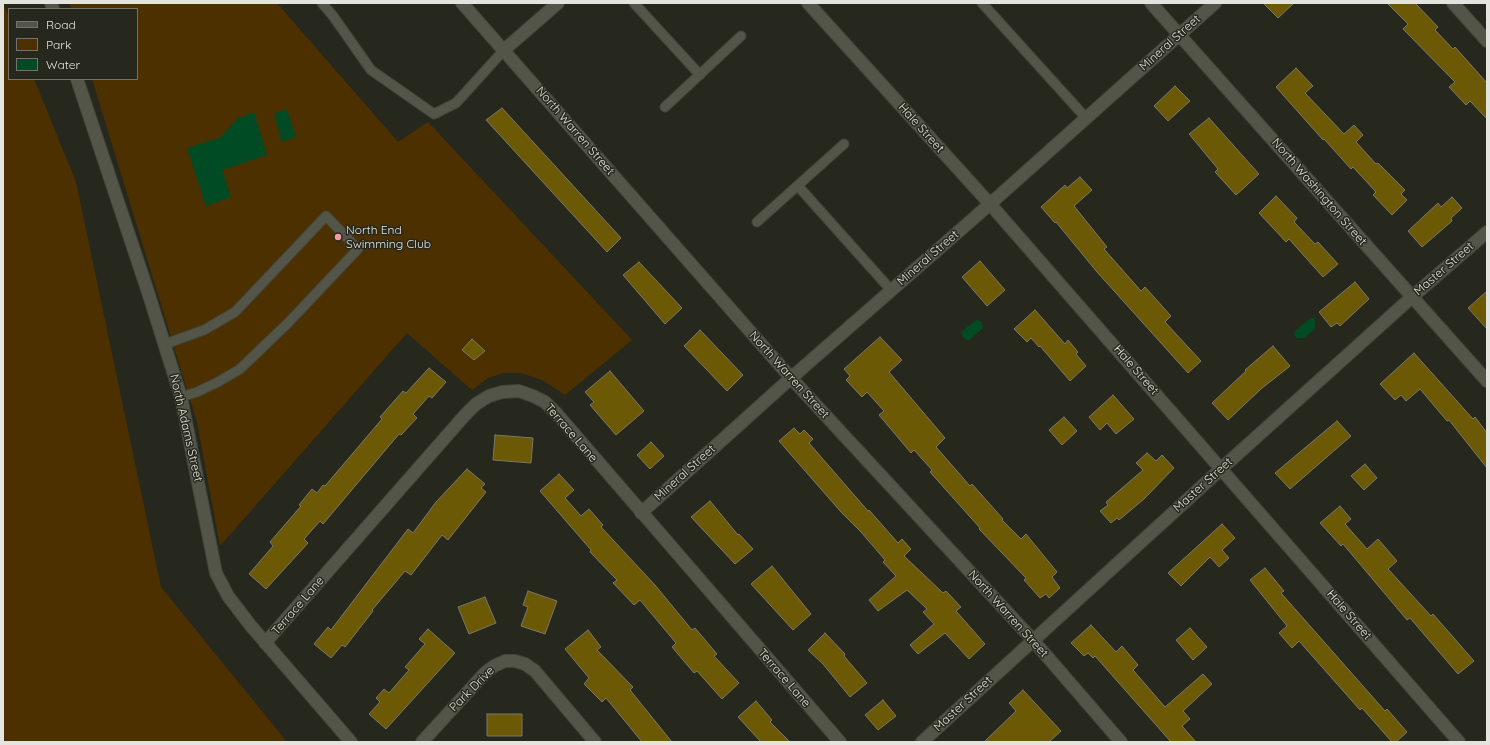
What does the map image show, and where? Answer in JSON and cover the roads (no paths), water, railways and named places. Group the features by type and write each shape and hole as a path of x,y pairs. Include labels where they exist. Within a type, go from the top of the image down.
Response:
{"street":[{"name":"North Warren Street","path":"462,3 790,378 1032,639 1121,742"},
{"path":"504,50 558,3"},
{"name":"Hale Street","path":"808,3 990,204 1222,468 1459,742"},
{"name":"North Washington Street","path":"1151,3 1487,381"},
{"name":"Mineral Street","path":"641,513 790,378 990,204 1215,3"},
{"path":"1453,3 1487,42"},
{"name":"North Adams Street","path":"77,80 165,344 181,397 190,436 216,573 228,596 265,643 351,742"},
{"name":"Master Street","path":"922,742 1032,639 1412,297 1487,232"},
{"name":"Terrace Lane","path":"265,643 476,404 489,396 502,392 519,391 545,402 840,742"},
{"name":"Park Drive","path":"422,742 485,673 504,661 515,661 525,664 535,671 595,742"}],"lane":[{"path":"322,3 333,16 371,70 434,114 456,103 504,50"},
{"path":"634,3 700,74"},
{"path":"982,3 1086,118"},
{"path":"665,107 741,36"},
{"path":"757,222 844,144"},
{"path":"798,186 891,290"},
{"path":"165,344 204,330 235,312 326,216 358,249 288,323 240,368 204,389 181,397"}],"water":[{"path":"287,109 296,137 282,142 274,114"},
{"path":"254,112 267,155 222,170 231,197 206,206 187,148 221,137 238,118"},
{"path":"1312,317 1315,319 1315,329 1304,338 1297,338 1294,335 1295,331"},
{"path":"976,320 982,322 983,328 968,341 962,336 961,332"}],"place":[{"name":"North End Swimming Club","path":"338,237"}]}
